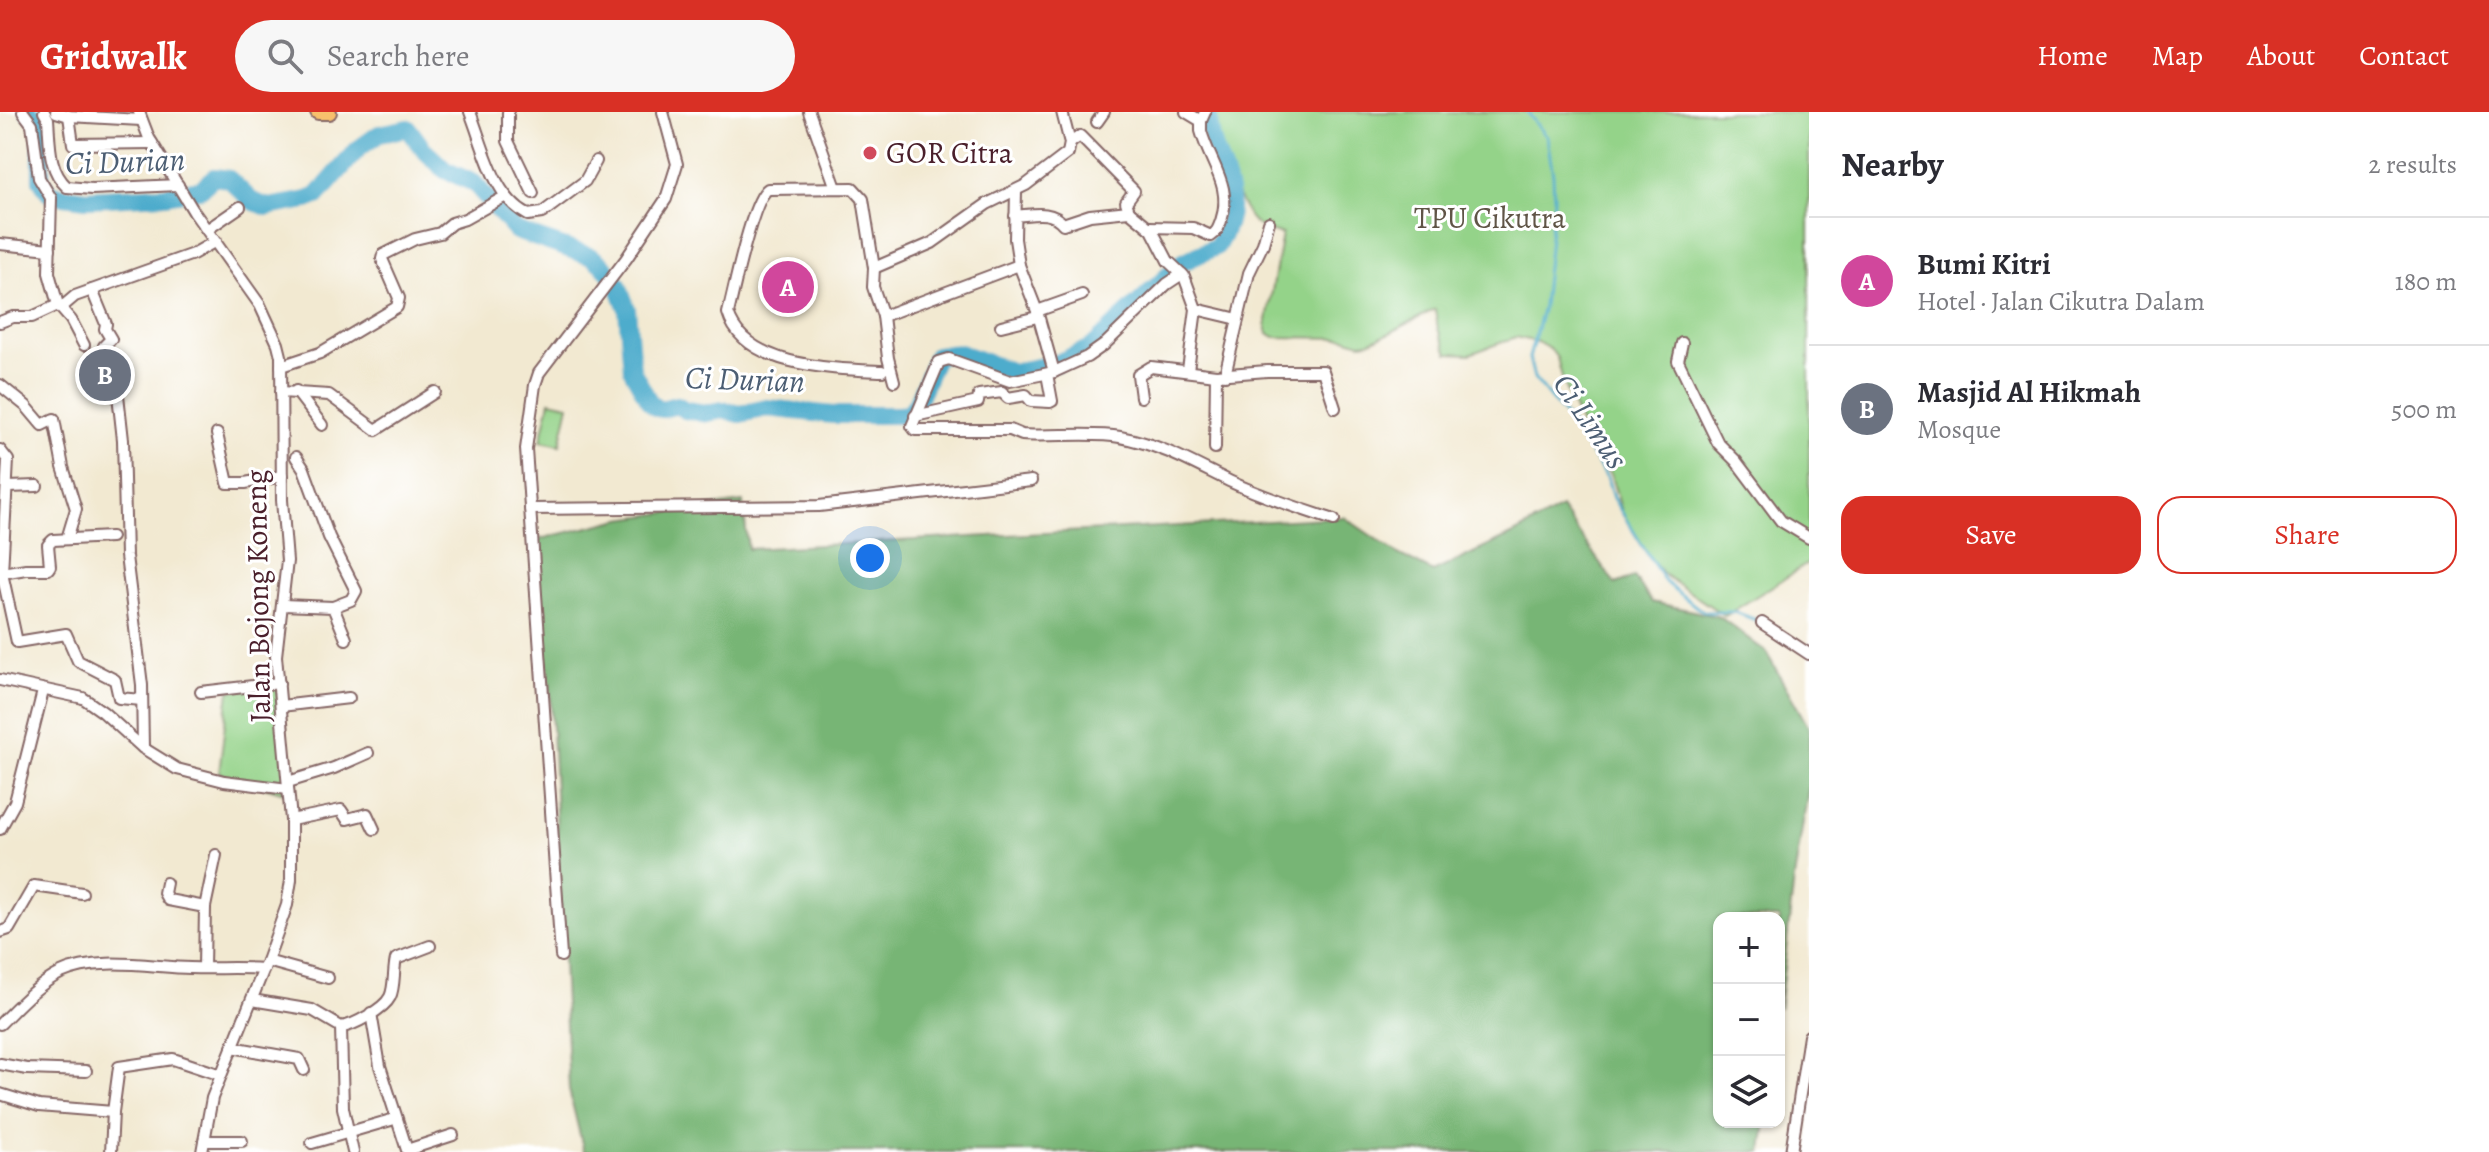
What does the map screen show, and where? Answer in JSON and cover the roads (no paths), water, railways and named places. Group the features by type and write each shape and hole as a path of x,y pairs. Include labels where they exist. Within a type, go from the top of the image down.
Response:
{"main road":[{"path":"318,112 329,112"}],"street":[{"path":"23,112 31,120 39,178 51,198 49,273 60,306 84,345"},
{"path":"44,112 48,119 53,167 57,177 67,187 180,187"},
{"path":"56,112 69,116 140,116"},
{"path":"470,112 503,198 528,215 542,213 585,181 596,161"},
{"path":"508,112 508,141 533,193"},
{"path":"561,956 525,460 539,373 626,259 666,199 677,164 663,112"},
{"path":"809,112 836,188"},
{"path":"874,268 932,243 979,208 1016,191 1068,153 1070,143 1062,112"},
{"path":"1097,122 1104,112"},
{"path":"1149,227 1193,228 1211,236 1217,232 1224,211 1226,194 1204,141 1203,117 1186,112"},
{"path":"69,116 73,144 152,143"},
{"name":"Jalan Bojong Koneng","path":"140,116 152,143 194,212 270,326 278,344 281,366 287,561 283,605 277,629 291,820 290,894 266,965 212,1098 203,1146"},
{"path":"1070,143 1080,136 1134,191 1126,202 1129,211 1149,227 1175,268 1196,309 1188,370"},
{"path":"882,371 838,369 777,357 736,332 728,313 763,192 768,189 853,188 863,199 874,268 873,287 883,316 894,381"},
{"path":"915,416 978,402 979,395 1002,392 1008,398 1026,395 1031,401 1052,401 1050,355 1019,265 1016,191"},
{"path":"281,366 320,353 397,307 399,298 383,255 415,239 440,233 452,223 503,198"},
{"path":"208,229 240,207"},
{"path":"1015,216 1045,213 1058,217 1063,224 1090,215 1129,211"},
{"path":"1215,448 1220,375 1249,273 1263,244 1269,222"},
{"path":"0,322 13,317 32,317 60,306 75,296 193,254 216,241"},
{"path":"0,244 50,249"},
{"path":"883,316 1019,265"},
{"path":"1175,268 1167,284 1104,345 1087,357 1052,372 1010,381 949,359 939,362 912,426 915,430 1010,430 1022,435 1119,437 1158,447 1264,496 1334,520"},
{"path":"92,290 111,339 104,346 116,377 123,440 126,556 142,700 143,748"},
{"path":"1001,326 1082,295"},
{"path":"1196,309 1238,319"},
{"path":"1682,343 1678,361 1718,443 1752,481 1781,521 1809,538"},
{"path":"1141,397 1138,375 1151,367 1220,375 1323,371 1335,408"},
{"path":"0,385 26,406 42,425 54,419 63,467 76,509 67,539"},
{"path":"296,391 322,425"},
{"path":"281,392 329,395 376,430 435,392"},
{"path":"217,434 228,483 282,476"},
{"path":"0,450 8,460 2,573 17,642 66,634 78,661 115,680 119,698 142,700"},
{"path":"283,605 333,607 351,600 356,591 329,537 304,469 296,457"},
{"path":"530,509 819,506 1031,481"},
{"path":"8,487 37,486"},
{"path":"2,573 48,569 48,545 53,540 111,537"},
{"path":"333,607 346,639"},
{"path":"1762,623 1809,654"},
{"path":"0,680 83,698 143,748 177,769 260,787 288,785 368,753"},
{"path":"201,692 279,683"},
{"path":"0,829 15,802 43,691"},
{"path":"281,706 349,698"},
{"path":"291,820 341,810 347,819 367,813 374,829"},
{"path":"204,968 205,907 216,855"},
{"path":"166,883 164,893 168,900 205,907"},
{"path":"0,932 9,929 34,886 82,893"},
{"path":"252,1000 312,1010 341,1027 352,1025 390,997 396,959 430,946"},
{"path":"0,1024 34,992 64,971 98,965 204,968 266,965 328,978"},
{"path":"371,1013 380,1066 404,1151 453,1135"},
{"path":"341,1027 343,1108 353,1152"},
{"path":"1791,1152 1809,1036"},
{"path":"232,1047 299,1059 304,1070"},
{"path":"111,1152 119,1068 123,1065 173,1059 221,1075"},
{"path":"0,1064 27,1069 86,1071"},
{"path":"0,1094 39,1106 113,1112"},
{"path":"312,1143 391,1120"},
{"path":"203,1146 242,1141"}],"waterway":[{"name":"Ci Durian","path":"29,112 41,123 41,180 50,194 86,199 164,195 201,189 214,177 229,179 252,201 268,207 317,196 358,149 379,134 408,128 424,150 445,170 474,183 516,231 592,257 604,266 618,285 627,309 632,370 649,401 657,408 677,405 685,410 706,413 724,410 740,414 767,408 833,415 902,415 911,411 937,355 960,353 1013,372 1057,363 1091,348 1181,263 1217,246 1227,226 1230,209 1229,193 1210,130 1209,112"},
{"name":"Ci Limus","path":"1527,112 1547,137 1554,198 1543,306 1529,358 1534,378 1573,426 1607,478 1613,498 1665,582 1706,612 1735,612 1761,622"}],"place":[{"name":"GOR Citra","path":"870,153"},
{"name":"Bumi Kitri","path":"788,287"},
{"name":"Masjid Al Hikmah","path":"105,375"}],"park label":[{"name":"TPU Cikutra","path":"1490,218"}]}
